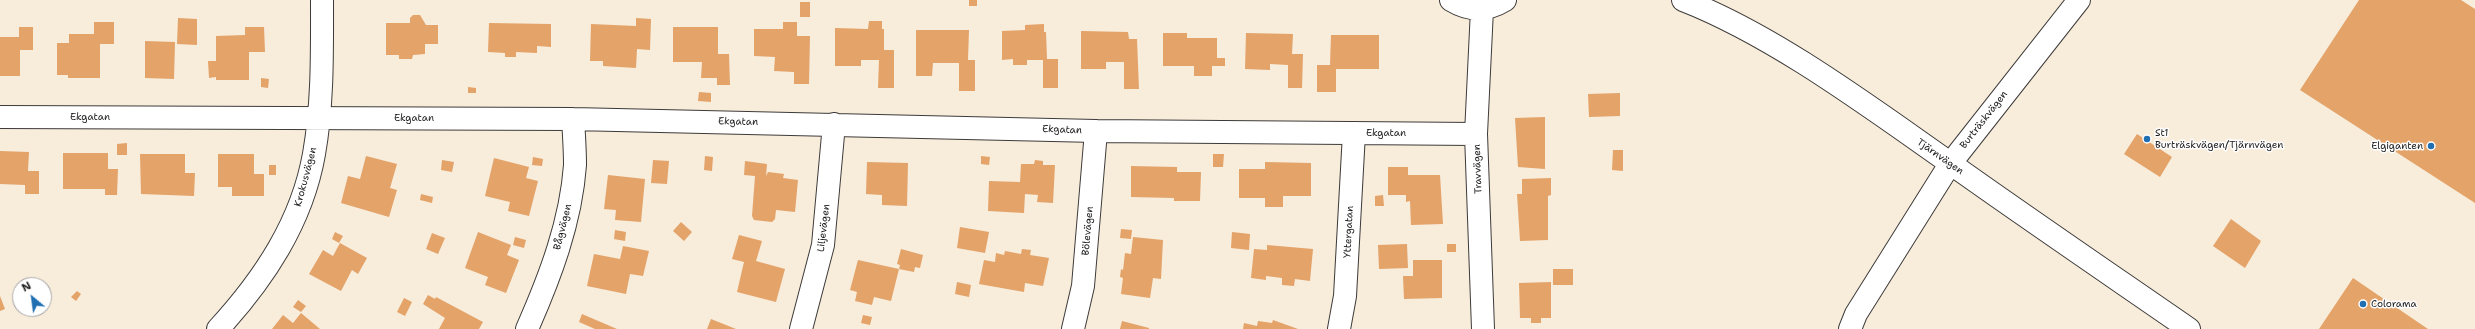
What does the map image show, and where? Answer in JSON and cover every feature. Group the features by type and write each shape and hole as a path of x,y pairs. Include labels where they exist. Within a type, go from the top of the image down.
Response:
{"street":[{"name":"Krokusvägen","path":"218,329 266,271 284,240 297,213 314,155 319,118 322,77 322,0"},
{"path":"1451,0 1466,7 1482,9 1505,0"},
{"name":"Tjärnvägen","path":"1683,0 1718,14 1798,62 1950,164 2189,329"},
{"name":"Burträskvägen","path":"1850,329 1856,314 1950,164 2079,0"},
{"name":"Travvägen","path":"1482,9 1476,134 1483,329"},
{"name":"Ekgatan","path":"0,117 573,119 1096,131 1476,134"},
{"name":"Bågvägen","path":"527,329 548,282 568,214 575,165 573,119"},
{"name":"Liljevägen","path":"801,329 824,245 834,124"},
{"name":"Bölevägen","path":"1073,329 1083,286 1096,131"},
{"name":"Yttergatan","path":"1339,329 1345,296 1354,133"}],"building":[{"path":"969,0 977,0 977,6 969,6"},
{"name":"Elgiganten","path":"2359,0 2461,0 2475,9 2475,203 2300,90"},
{"path":"800,2 810,2 810,17 800,17"},
{"path":"413,15 420,15 426,25 438,25 438,44 425,44 425,54 413,55 412,59 399,59 399,55 386,55 386,23 410,23 410,18"},
{"path":"178,18 197,19 197,45 177,44"},
{"path":"636,18 651,19 650,50 637,49 636,68 603,66 603,61 590,61 591,24 636,26"},
{"path":"869,21 882,21 882,29 884,29 884,50 894,50 894,88 878,88 879,60 861,60 861,66 835,66 835,28 868,29"},
{"path":"94,22 114,22 114,44 100,44 100,78 68,78 68,75 57,75 57,43 69,43 69,34 94,34"},
{"path":"783,22 797,22 797,36 810,36 809,84 794,84 794,72 774,71 775,57 754,56 754,29 783,29"},
{"path":"489,23 551,24 551,47 537,46 537,53 516,52 516,57 505,57 505,53 488,52"},
{"path":"1044,24 1044,32 1046,32 1047,59 1058,59 1058,88 1043,88 1043,60 1027,60 1027,65 1013,65 1013,59 1002,60 1002,31 1025,30 1025,25"},
{"path":"19,27 33,27 33,50 20,50 20,76 0,76 0,37 19,37"},
{"path":"245,27 264,27 265,52 249,52 249,80 216,80 216,77 209,78 208,61 216,61 216,36 245,35"},
{"path":"673,27 718,27 718,54 729,54 730,85 717,85 717,78 701,78 702,62 673,62"},
{"path":"916,30 969,30 968,60 975,60 975,91 959,91 959,63 933,63 932,76 916,76"},
{"path":"1081,31 1128,32 1129,39 1137,39 1139,89 1124,89 1124,62 1106,62 1106,69 1081,69"},
{"path":"1163,33 1187,33 1187,38 1217,38 1217,58 1225,58 1225,66 1212,66 1212,76 1194,76 1194,66 1163,66"},
{"path":"1246,33 1293,34 1292,54 1303,54 1302,88 1288,88 1288,65 1270,64 1270,70 1245,69"},
{"path":"1331,35 1379,35 1379,69 1336,69 1336,92 1317,92 1317,65 1330,65"},
{"path":"145,41 175,42 174,79 145,78"},
{"path":"261,78 269,79 268,88 261,87"},
{"path":"468,87 476,88 476,93 468,93"},
{"path":"699,92 711,93 711,102 698,101"},
{"path":"1620,93 1620,116 1589,117 1588,94"},
{"path":"1545,117 1545,169 1518,167 1515,118"},
{"path":"2137,134 2172,157 2160,177 2124,154"},
{"path":"127,143 127,155 117,155 117,144"},
{"path":"1613,150 1623,150 1623,171 1612,170"},
{"path":"0,151 29,152 28,171 39,171 39,194 25,194 25,185 0,184"},
{"path":"63,153 108,153 108,169 118,169 117,195 105,195 105,189 63,189"},
{"path":"140,154 185,154 185,173 195,173 194,196 141,194"},
{"path":"218,154 254,154 254,174 264,174 264,196 232,196 232,187 218,187"},
{"path":"1213,154 1224,154 1223,167 1213,167"},
{"path":"366,156 397,164 390,188 397,190 389,217 341,203 348,176 360,179"},
{"path":"705,156 713,157 712,171 704,170"},
{"path":"981,156 990,157 989,165 981,164"},
{"path":"533,157 543,159 542,166 532,165"},
{"path":"494,158 529,167 526,178 538,181 529,216 508,211 510,202 485,196"},
{"path":"442,160 454,162 452,172 441,170"},
{"path":"653,160 669,161 667,184 651,183"},
{"path":"1035,160 1043,161 1043,165 1055,165 1053,203 1037,202 1038,195 1025,194 1024,213 988,211 989,181 1020,182 1021,164 1034,164"},
{"path":"745,161 767,164 766,176 768,172 784,174 783,178 798,180 795,212 776,210 775,219 772,222 754,220 752,216 755,176 744,175"},
{"path":"867,162 908,163 907,206 882,205 882,195 866,194"},
{"path":"1265,162 1311,163 1311,196 1283,196 1283,207 1265,207 1265,198 1239,198 1239,169 1265,169"},
{"path":"269,165 276,165 276,175 269,175"},
{"path":"1131,166 1177,167 1177,172 1201,172 1200,201 1174,201 1174,198 1131,197"},
{"path":"1388,167 1408,167 1408,175 1440,175 1443,224 1411,225 1410,201 1406,202 1406,195 1388,195"},
{"path":"608,175 645,179 641,222 615,220 616,210 604,209"},
{"path":"1551,178 1551,195 1548,196 1548,240 1520,241 1517,194 1522,194 1522,179"},
{"path":"421,194 433,197 432,203 420,200"},
{"path":"1383,195 1384,206 1375,206 1375,196"},
{"path":"2231,219 2261,241 2245,268 2213,246"},
{"path":"681,222 692,232 684,241 673,231"},
{"path":"960,227 989,232 985,253 957,248"},
{"path":"1121,229 1132,230 1131,239 1120,238"},
{"path":"615,230 626,232 625,241 614,239"},
{"path":"335,232 343,236 339,243 332,239"},
{"path":"478,232 511,245 507,255 519,260 506,293 485,285 488,277 465,268"},
{"path":"1232,232 1250,234 1249,250 1231,248"},
{"path":"432,233 445,238 438,254 426,249"},
{"path":"739,235 762,241 756,261 785,269 776,302 737,292 744,262 732,259"},
{"path":"515,237 526,240 524,248 513,245"},
{"path":"1133,237 1163,240 1161,279 1153,278 1150,298 1121,294 1123,278 1120,277 1121,269 1123,270 1125,253 1131,254"},
{"path":"340,243 367,258 358,274 352,270 341,291 309,274 323,250 333,256"},
{"path":"1407,244 1408,268 1379,269 1378,245"},
{"path":"1447,244 1456,244 1456,252 1447,252"},
{"path":"1267,245 1313,249 1310,281 1295,279 1294,286 1282,285 1282,278 1266,276 1266,280 1251,278 1254,249 1267,250"},
{"path":"623,246 649,251 643,276 630,274 626,294 587,286 594,254 620,259"},
{"path":"901,249 923,255 920,268 915,267 914,272 899,269 900,265 897,264"},
{"path":"1022,249 1031,250 1030,255 1049,258 1043,286 1025,283 1024,292 979,284 984,260 995,262 996,253 1004,255 1005,251 1021,254"},
{"path":"858,260 899,269 891,301 874,297 872,305 855,301 857,292 850,290"},
{"path":"1413,260 1442,260 1442,298 1404,299 1403,276 1413,276"},
{"path":"1553,269 1573,269 1573,285 1553,285"},
{"name":"Colorama","path":"2353,278 2428,329 2319,329"},
{"path":"957,282 971,285 969,297 955,294"},
{"path":"1551,282 1551,318 1541,318 1541,323 1531,323 1531,318 1520,318 1519,283"},
{"path":"77,291 81,294 76,301 71,297"},
{"path":"428,295 435,299 436,297 483,322 479,329 439,329 445,318 423,304"},
{"path":"0,296 5,309 0,311"},
{"path":"404,298 412,302 405,316 397,312"},
{"path":"298,300 306,306 301,312 293,307"},
{"path":"301,313 320,329 272,329 283,315 293,323"},
{"path":"582,314 617,329 595,329 579,322"},
{"path":"863,315 872,317 870,325 861,323"},
{"path":"711,319 736,329 707,329"},
{"path":"1273,320 1298,329 1243,329 1244,323 1257,326 1258,321 1272,323"},
{"path":"1122,321 1149,328 1149,329 1120,329"}],"place":[{"name":"St1 Burträskvägen/Tjärnvägen","path":"2147,139"},
{"name":"Elgiganten","path":"2431,146"},
{"name":"Colorama","path":"2363,304"}]}
